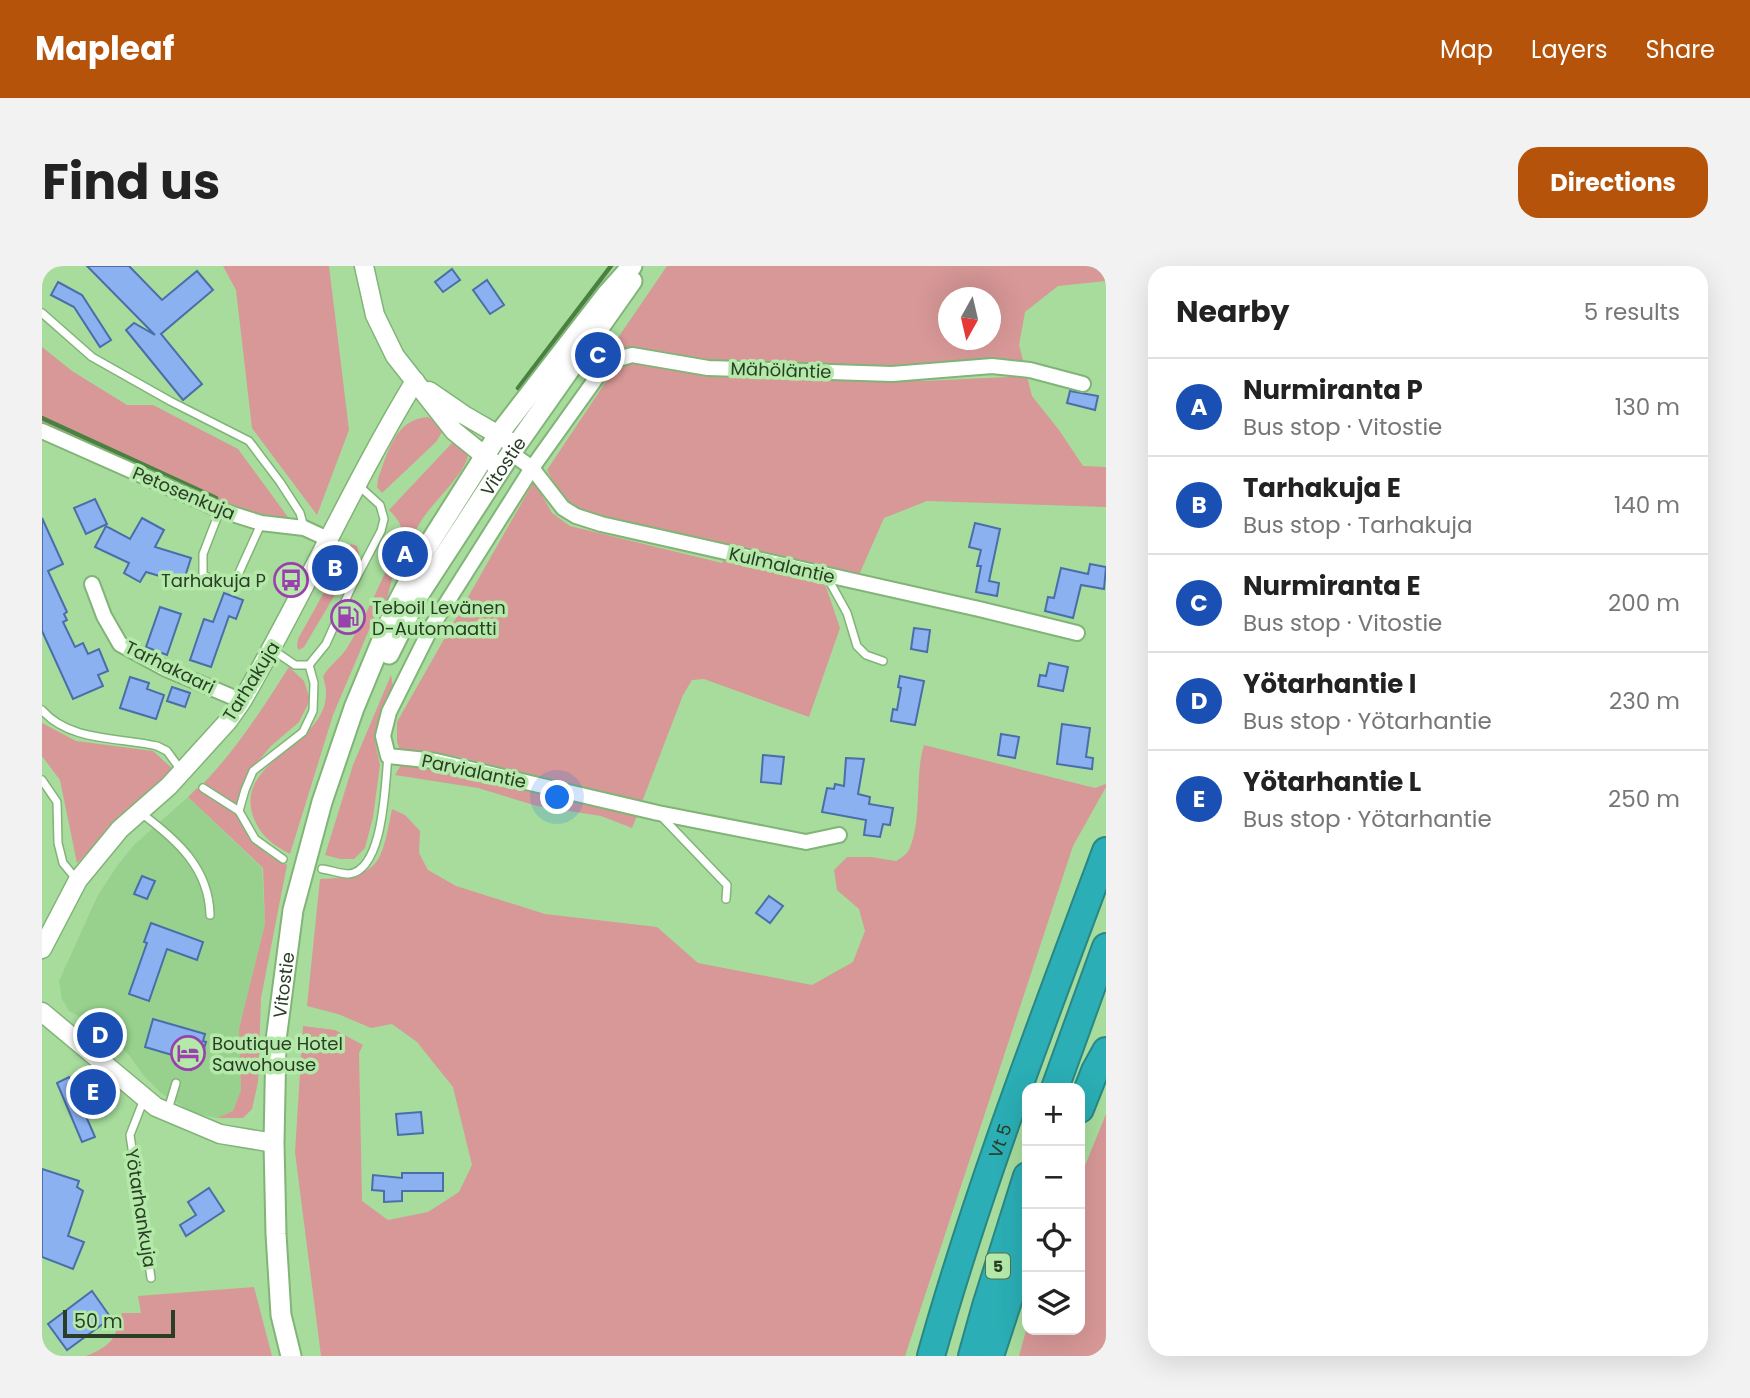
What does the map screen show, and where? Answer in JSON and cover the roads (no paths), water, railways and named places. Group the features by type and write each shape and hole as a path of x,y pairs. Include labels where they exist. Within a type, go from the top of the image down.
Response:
{"highway":[{"name":"Vt 5","path":"931,1356 963,1250 1038,1034 1106,851"},
{"path":"1057,1083 1106,947"},
{"path":"1085,1096 1106,1051"},
{"name":"Vt 5","path":"972,1356 1022,1192"},
{"path":"990,1356 1022,1258"}],"main road":[{"name":"Vitostie","path":"290,1356 281,1315 276,1234 276,1040 293,910 321,802 354,708 397,604 424,552 484,454 632,266"},
{"name":"Vitostie","path":"354,708 383,665 418,596 510,456 617,304 640,266"}],"street":[{"path":"364,266 375,315 395,356 454,431 484,454 510,456"},
{"name":"Mähöläntie","path":"532,468 597,377 615,360 632,355 708,368 892,374 992,366 1030,370 1083,384"},
{"path":"415,381 498,435 510,456"},
{"name":"Tarhakuja","path":"42,949 78,880 120,829 169,786 228,721 242,701 330,540 380,437 415,381"},
{"name":"Petosenkuja","path":"42,430 220,510 261,523 304,528 330,540"},
{"name":"Kulmalantie","path":"510,456 532,468 563,508 576,516 601,524 1077,633"},
{"path":"388,756 383,736 389,712 432,626 532,468"},
{"name":"Tarhakaari","path":"92,583 104,616 120,644 166,669 242,701"},
{"name":"Parvialantie","path":"388,756 436,761 658,813 806,842 839,835"},
{"path":"42,1012 144,1099 167,1113 220,1134 274,1143"}],"lane":[{"path":"42,313 92,357 249,441 300,513 304,528"},
{"path":"309,665 326,644 351,588 382,531 384,519 380,505 356,484"},
{"path":"220,510 203,554 203,575 220,583 237,578 261,523"},
{"path":"825,575 847,613 856,646 866,656 883,661"},
{"path":"272,649 295,664 309,665"},
{"path":"239,811 253,771 303,732 313,711 314,683 309,665"},
{"path":"42,710 61,726 86,735 157,746 167,751 178,766"},
{"path":"322,869 350,874 367,865 377,843 388,756"},
{"path":"42,780 57,802 58,843 63,863 78,880"},
{"path":"203,788 239,811 254,839 283,859"},
{"path":"139,812 194,860 210,900 210,915"},
{"path":"658,813 727,885 726,899"},
{"path":"167,1113 176,1083"},
{"name":"Yötarhankuja","path":"144,1099 130,1135 151,1278"}],"waterway":[{"path":"518,388 611,266"},
{"path":"42,418 216,498"}],"place":[{"name":"Nurmiranta E","path":"598,355"},
{"name":"Nurmiranta P","path":"405,554"},
{"name":"Tarhakuja E","path":"335,568"},
{"name":"Tarhakuja P","path":"291,580"},
{"name":"Teboil Levänen D-Automaatti","path":"348,617"},
{"name":"Yötarhantie I","path":"100,1035"},
{"name":"Boutique Hotel Sawohouse","path":"188,1053"},
{"name":"Yötarhantie L","path":"93,1092"}]}
